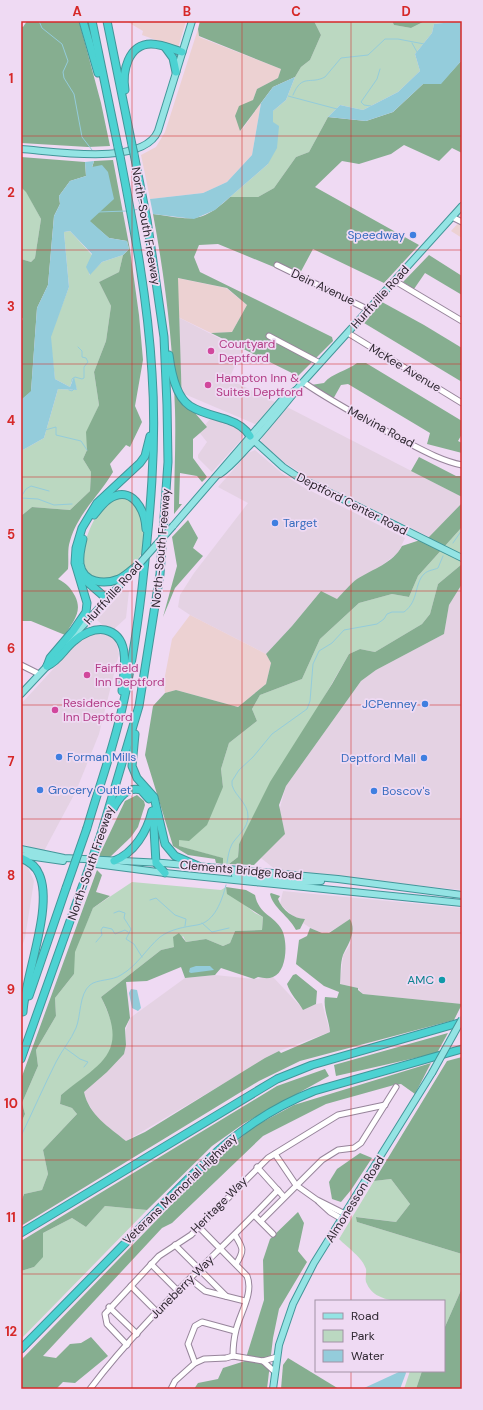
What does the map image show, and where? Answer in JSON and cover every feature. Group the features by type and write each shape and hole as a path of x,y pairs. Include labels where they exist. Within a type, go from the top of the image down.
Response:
{"highway":[{"path":"83,21 111,115"},
{"name":"North-South Freeway","path":"22,1014 86,828 121,714 138,622 153,478 152,373 147,313 133,222 92,21"},
{"name":"North-South Freeway","path":"21,1059 101,834 139,706 155,611 165,521 168,450 164,336 147,220 107,21"},
{"path":"124,106 124,75 130,56 136,49 152,44 182,52"},
{"path":"164,47 172,58 176,72"},
{"path":"164,336 176,384 184,401 197,410 235,423 246,430 252,438"},
{"path":"47,666 50,658 73,631 86,612 87,603 75,563 76,548 89,515 105,494 140,463 145,456 153,428"},
{"path":"139,564 120,578 104,583 91,579 84,574 80,566 80,555 84,534 94,515 109,499 125,496 131,498 140,506 145,523 146,553"},
{"path":"78,572 107,600"},
{"path":"47,666 54,663 74,641 88,632 101,630 113,633 121,641 124,656 121,714"},
{"path":"139,706 132,752 134,770 139,780 154,797 161,830 168,849 179,858 198,866"},
{"path":"101,834 117,801 125,792 133,789 143,792 148,797 153,808 156,837 156,863 165,873"},
{"path":"114,862 127,854 143,835 153,808"},
{"path":"21,857 29,862 39,873 44,890 38,937 24,997 22,1014"},
{"path":"21,1233 277,1079 312,1065 462,1022"},
{"name":"Veterans Memorial Highway","path":"21,1349 207,1160 249,1125 293,1099 314,1091 462,1049"}],"main road":[{"path":"21,149 110,154 141,148 148,144 157,134 192,21"},
{"name":"Hurffville Road","path":"21,694 220,474 225,465 252,438 281,401 298,389 462,206"},
{"name":"Deptford Center Road","path":"252,438 298,477 462,558"},
{"name":"Clements Bridge Road","path":"21,848 64,858 198,866 338,879 462,895"},
{"name":"Clements Bridge Road","path":"21,857 462,903"},
{"path":"197,876 219,874 259,878 267,873"},
{"path":"258,882 266,878 304,882 338,879"},
{"name":"Almonesson Road","path":"273,1389 277,1357 282,1334 293,1304 314,1263 344,1217 432,1073 462,1019"}],"street":[{"path":"452,217 462,222"},
{"name":"Dein Avenue","path":"277,265 369,310"},
{"path":"395,281 462,321"},
{"name":"McKee Avenue","path":"348,333 462,403"},
{"path":"269,336 320,363"},
{"name":"Melvina Road","path":"303,382 346,409 420,449 450,463 462,465"},
{"path":"21,665 39,674"},
{"path":"261,1221 322,1160 338,1150 354,1148 361,1144 396,1087"},
{"name":"Heritage Way","path":"109,1307 159,1256 190,1235 257,1167 275,1154 338,1115 385,1105"},
{"path":"275,1154 296,1185 344,1217"},
{"path":"257,1167 284,1197"},
{"name":"Juneberry Way","path":"90,1389 157,1312 278,1190"},
{"path":"254,1215 273,1234"},
{"path":"198,1226 236,1264 250,1281 245,1302 235,1331 233,1356"},
{"path":"235,1235 243,1248 242,1255 236,1264"},
{"path":"175,1245 226,1296"},
{"path":"151,1264 178,1291"},
{"path":"190,1279 205,1291 245,1302"},
{"path":"131,1286 157,1312"},
{"path":"127,1345 107,1324 105,1314 109,1307 137,1334"},
{"path":"196,1363 188,1344 195,1326 202,1322 235,1331"},
{"path":"171,1389 175,1381 196,1363 204,1359 226,1358 233,1356 263,1361 277,1357"},
{"path":"263,1361 275,1372"}],"shaded area":[{"path":"126,21 186,21 178,48 142,35 143,31"},
{"path":"198,29 199,37 281,69 278,78 257,89 253,100 235,116 241,131 261,103 252,155 227,182 203,193 150,199 141,155 156,147 165,132"},
{"path":"462,219 462,238 451,231"},
{"path":"177,278 226,288 247,305 232,332 211,333 178,317"},
{"path":"178,317 242,350 229,379 277,403 257,425 182,393"},
{"path":"287,407 462,497 462,503 429,537 309,478 285,463 261,442 262,436"},
{"path":"211,418 234,425 243,435 240,441 212,472 198,458 198,455 207,442 199,432"},
{"path":"255,450 284,475 303,487 405,538 398,553 377,569 356,580 337,599 321,591 266,654 190,615 178,607 180,595 194,573 248,503 218,487 248,453"},
{"name":"Deptford Mall","path":"462,584 462,890 276,870 261,858 268,850 286,786 361,681 376,670 444,634 449,605"},
{"path":"123,591 129,591 126,618 114,629 105,627 97,620"},
{"path":"190,615 266,654 271,663 266,684 238,707 176,690 165,693 164,681 172,639"},
{"path":"96,633 109,634 116,642 119,654 99,734 76,791 44,851 21,844 21,704 80,640"},
{"path":"21,862 26,863 34,881 25,938 21,949"},
{"path":"283,891 462,908 462,1004 363,994 358,988 340,984 343,956 351,943 350,920 326,934 312,929 294,917 280,904"},
{"path":"215,975 254,979 273,977 303,1009 322,1003 330,1032 279,1051 126,1141 97,1118 85,1098 84,1092 126,1045 126,1029 130,1018 185,978"}],"green space":[{"path":"27,21 79,21 101,103 110,146 88,147 21,143 21,26 23,27"},
{"path":"200,21 314,21 321,35 310,60 301,67 295,77 273,87 240,131 235,116 239,106 253,100 257,89 278,78 281,69 199,36 198,29"},
{"path":"314,21 392,21 394,25 411,28 425,21 461,21 434,24 432,33 415,54 420,71 398,92 363,110 340,105 328,117 309,152 296,157 274,188 258,197 230,197 268,164 273,111 286,100 295,77 301,67 310,60 321,35"},
{"path":"392,21 425,21 411,28 394,25"},
{"path":"462,60 462,153 452,148 439,161 404,145 391,154 359,164 342,161 315,187 419,245 384,283 313,249 298,277 218,244 199,245 194,257 200,272 332,337 333,341 298,376 211,333 232,332 247,305 227,288 178,278 182,404 195,413 207,427 193,439 193,458 207,477 202,482 197,476 180,473 179,504 182,504 174,514 174,385 165,287 153,214 194,218 211,212 230,197 258,197 274,188 296,157 309,152 328,117 366,121 393,112 423,84 441,83"},
{"path":"21,157 85,162 86,176 70,181 59,196 60,204 54,216 48,285 37,308 31,392 21,400 21,322 23,319 21,316 21,259 31,262 35,258 41,219 26,192 21,187"},
{"path":"113,160 130,250 139,315 143,360 135,406 142,422 130,447 126,445 110,464 113,472 83,513 70,541 68,569 58,579 72,590 78,607 74,621 65,635 31,621 21,621 21,516 32,507 70,510 90,491 91,472 83,459 87,450 86,432 99,405 94,372 106,341 111,306 99,282 119,272 123,255 129,249 127,241 109,238 89,221 92,168 94,161"},
{"path":"21,187 26,191 41,219 35,258 31,262 21,259"},
{"path":"70,231 92,255 89,275 102,262 123,255 119,272 99,282 111,306 106,341 94,372 99,405 87,432 87,450 83,459 91,472 90,491 70,510 32,507 21,516 21,451 44,438 58,389 77,390 73,378 70,387 55,379 50,337 69,287 64,232"},
{"path":"429,255 462,276 462,295 425,273 414,289 403,282"},
{"path":"382,302 462,348 462,382 364,323"},
{"path":"357,363 366,363 462,421 462,434 458,441 462,443 462,453 427,444 430,433 348,384 341,385 332,401 311,385 324,383 331,377"},
{"path":"419,457 456,476 462,476 462,497 411,471"},
{"path":"122,498 131,501 138,508 144,536 143,549 137,560 117,576 101,579 94,577 88,572 85,565 84,556 87,536 91,525 102,508 109,502"},
{"path":"462,503 462,527 418,576 409,597 392,594 359,603 320,639 302,679 260,695 252,709 257,721 229,743 221,769 223,787 207,825 189,841 179,840 179,846 223,858 223,864 216,863 215,859 188,855 173,846 145,755 153,706 165,693 176,690 238,707 266,684 271,663 266,654 321,591 337,599 357,579 388,561 402,546 429,537"},
{"path":"188,520 198,538 193,548 203,556 175,588 163,617 177,566 172,537"},
{"path":"462,527 462,564 438,584 430,614 422,624 375,652 360,649 349,654 239,844 238,857 229,864 223,864 222,858 178,846 179,840 223,787 221,769 229,743 257,721 252,709 260,695 302,679 320,639 359,603 392,594 409,597 418,576"},
{"path":"462,564 462,584 449,605 444,634 376,670 361,681 286,786 279,805 285,834 254,865 229,864 238,857 239,844 270,782 332,684 349,654 360,649 375,652 422,624 430,614 438,584"},
{"path":"137,795 144,801 145,805 138,827 131,837 109,858 98,858 125,801"},
{"path":"97,870 102,875 96,892 110,896 93,908 75,952 74,974 55,998 56,1016 36,1050 38,1066 22,1103 25,1114 21,1123 21,1079"},
{"path":"132,882 221,890 226,887 227,891 255,913 263,917 262,930 235,931 230,943 223,946 206,939 186,942 183,936 174,947 161,950 101,997 113,1026 114,1035 112,1045 102,1063 61,1095 60,1104 72,1108 77,1114 43,1150 48,1174 42,1190 24,1194 21,1202 21,1123 25,1114 22,1103 38,1066 36,1050 56,1016 55,998 74,974 74,952 93,908"},
{"path":"226,887 246,890 255,895 257,902 263,911 279,925 284,935 285,942 284,963 278,974 269,978 258,977 254,979 221,968 215,975 185,978 181,967 147,981 126,982 130,1018 125,1028 126,1045 124,1054 107,1072 84,1092 90,1107 100,1120 126,1141 145,1132 265,1058 279,1051 281,1053 330,1032 325,997 337,998 339,992 324,986 296,964 299,940 307,936 310,928 322,933 329,933 350,919 353,929 342,958 340,984 358,988 358,990 363,994 462,1004 454,1020 300,1061 259,1081 21,1226 21,1202 24,1194 42,1190 48,1174 43,1150 77,1114 72,1108 60,1104 61,1095 98,1065 106,1055 111,1045 112,1032 109,1016 101,997 161,950 174,947 173,937 179,933 186,942 206,939 223,946 230,943 235,931 262,930 263,917 227,894"},
{"path":"270,894 280,896 278,899 285,910 293,916 305,919 300,929 296,930 274,904"},
{"path":"296,974 317,991 316,1004 303,1010 287,984 293,975"},
{"path":"448,1033 437,1053 336,1076 334,1065"},
{"path":"462,1057 462,1254 357,1222 356,1217 396,1222 410,1204 391,1179 374,1181 447,1061"},
{"path":"431,1063 415,1094 401,1084 394,1085 326,1104 263,1136 172,1223 162,1228 43,1356 56,1358 70,1344 81,1343 91,1337 108,1356 75,1383 63,1382 56,1389 21,1389 21,1360 210,1165 253,1127 294,1105"},
{"path":"325,1069 329,1076 243,1124 212,1146 147,1210 105,1206 86,1227 72,1218 43,1233 43,1257 34,1267 21,1271 21,1241 277,1086"},
{"path":"360,1153 372,1158 351,1190 341,1202 332,1199 329,1182 337,1169"},
{"path":"391,1179 410,1204 396,1222 357,1217 357,1222 462,1254 462,1288 445,1327 445,1300 390,1300 380,1297 372,1292 367,1284 366,1269 362,1261 339,1239 374,1181"},
{"path":"105,1206 147,1210 21,1339 21,1271 34,1267 43,1233 72,1218 86,1227"},
{"path":"298,1212 304,1223 298,1251 307,1262 279,1309 273,1338 267,1389 194,1389 198,1383 218,1379 223,1368 245,1361 264,1300 263,1260 270,1239"},
{"path":"462,1288 462,1389 416,1389 422,1372 445,1372 445,1327"},
{"path":"288,1358 339,1389 281,1389 283,1365"},
{"path":"410,1372 422,1372 416,1389 404,1389"}],"water":[{"path":"462,21 462,60 441,84 423,84 393,112 366,121 328,117 340,105 363,110 398,92 420,71 415,54 432,33 434,24"},
{"path":"295,77 286,100 273,111 273,122 279,126 277,148 268,164 215,210 194,219 153,214 150,199 203,193 227,182 252,155 261,103 273,87"},
{"path":"94,161 92,167 102,165 108,172 114,199 90,221 109,238 127,241 129,249 123,255 102,262 90,275 86,267 92,254 70,231 64,232 69,287 51,337 55,379 70,387 74,377 77,390 58,389 44,438 21,451 21,400 31,391 37,308 48,285 54,216 60,204 59,196 70,181 86,176 85,162"},
{"path":"196,966 210,966 214,970 189,972 190,968"},
{"path":"131,989 137,990 141,1008 138,1011 132,1008 129,993"},
{"path":"399,1372 406,1373 400,1389 362,1389"}],"waterway":[{"path":"39,21 42,28 62,44 68,61 63,72 64,78 74,94 82,137 92,150"},
{"path":"293,95 296,88 303,82 325,77 341,58 368,55 385,39 398,39 424,44"},
{"path":"412,43 417,52"},
{"path":"371,106 364,105 361,102 377,79 380,69"},
{"path":"288,96 337,109"},
{"path":"134,210 141,209"},
{"path":"98,212 127,211"},
{"path":"72,382 72,379 75,377 82,379 84,378 84,367 88,362 86,358 82,357 82,351 78,347"},
{"path":"69,390 72,391 74,389"},
{"path":"45,430 56,427 56,435 81,441 87,450"},
{"path":"21,497 26,489 31,486 49,491"},
{"path":"21,498 38,499 54,505 72,504"},
{"path":"453,543 462,530"},
{"path":"227,863 231,846 248,821 248,812 234,790 232,781 239,770 253,757 272,734 307,709 310,701 313,664 319,651 332,643 344,630 377,624 384,619 387,614 392,612 404,612 412,603 421,578 427,572 438,568 443,556"},
{"path":"21,1136 56,1062 76,1028 82,999 86,989 93,983 117,977 127,971 164,934 197,925 209,920 217,910 226,885"},
{"path":"150,900 156,898 175,915 186,919 185,926"},
{"path":"114,913 119,911 125,913 124,918 131,929 126,939 134,944 142,957"},
{"path":"202,923 212,932 229,928"},
{"path":"96,942 102,935 101,930 103,927 112,929 115,934 125,930 128,932"},
{"path":"65,1048 80,1059 88,1062 84,1067"}],"place":[{"name":"Speedway","path":"413,235"},
{"name":"Courtyard Deptford","path":"211,351"},
{"name":"Hampton Inn & Suites Deptford","path":"208,385"},
{"name":"Target","path":"275,523"},
{"name":"Fairfield Inn Deptford","path":"87,675"},
{"name":"JCPenney","path":"425,704"},
{"name":"Residence Inn Deptford","path":"55,710"},
{"name":"Forman Mills","path":"59,757"},
{"name":"Deptford Mall","path":"424,758"},
{"name":"Grocery Outlet","path":"40,790"},
{"name":"Boscov's","path":"374,791"},
{"name":"AMC","path":"442,980"}]}
